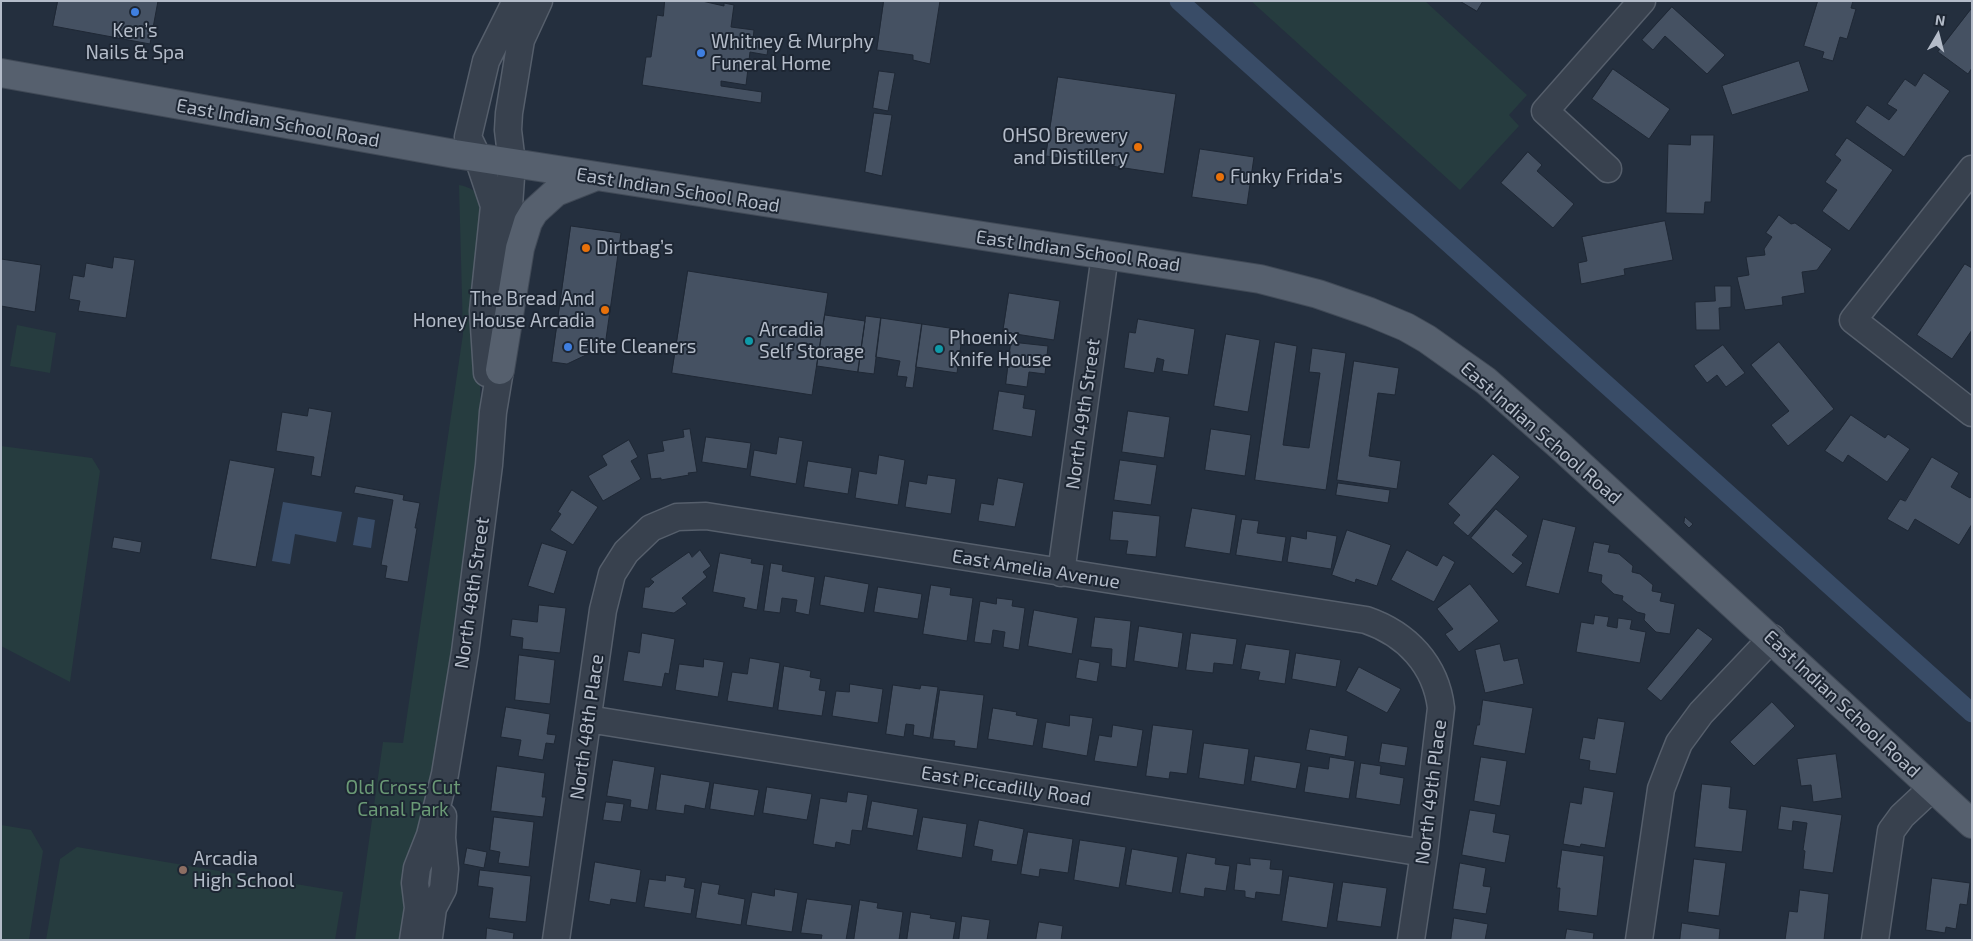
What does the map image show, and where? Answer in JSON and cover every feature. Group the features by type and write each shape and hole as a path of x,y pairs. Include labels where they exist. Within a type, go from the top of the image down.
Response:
{"main road":[{"name":"East Indian School Road","path":"1,73 478,158 1222,273 1286,285 1370,312 1406,327 1486,381 1772,638 1972,824"},
{"path":"500,370 520,248 528,222 539,206 556,192 595,177"}],"street":[{"name":"North 48th Street","path":"413,940 418,908 415,883 417,868 430,835 445,774 465,652 489,465 493,412 500,370 500,311 512,163 509,121 517,59 525,31 538,1"},
{"path":"1608,169 1545,111 1642,1"},
{"path":"478,158 492,145 493,112 497,82 513,8"},
{"name":"North 48th Street","path":"478,158 494,206 483,311 486,362 493,412"},
{"path":"1972,169 1853,320 1972,413"},
{"name":"North 49th Street","path":"1061,573 1105,255"},
{"name":"East Amelia Avenue","path":"651,528 677,517 706,516 1366,620 1382,626 1415,649"},
{"name":"North 48th Place","path":"564,938 588,719 603,610 612,574 626,552 651,528"},
{"path":"1639,940 1661,789 1670,763 1680,743 1701,713 1772,638"},
{"name":"North 49th Place","path":"1411,940 1424,853 1441,708 1439,693 1432,675 1415,649"},
{"name":"East Piccadilly Road","path":"588,719 1424,853"},
{"name":"North 48th Street","path":"429,940 433,908 443,888 445,869 442,838 445,774"},
{"path":"1875,940 1891,832 1902,816 1932,788"}],"green space":[{"path":"1251,1 1425,1 1527,95 1509,115 1519,126 1460,190"},
{"name":"Old Cross Cut Canal Park","path":"459,185 473,190 483,200 479,319 481,436 479,465 435,772 408,940 355,940 383,742 403,743 463,334"},
{"path":"17,325 56,333 50,373 10,366"},
{"path":"1,446 92,458 100,471 70,682 1,646"},
{"path":"1,825 31,830 43,851 29,940 1,940"},
{"path":"77,847 343,892 335,940 46,940 60,859"}],"water":[{"path":"283,502 342,512 336,542 295,534 290,564 272,561"},
{"path":"358,517 375,520 371,548 353,545"}],"building":[{"path":"58,1 158,1 150,44 53,26"},
{"name":"Whitney & Murphy Funeral Home","path":"665,1 702,1 724,6 724,3 734,5 731,27 754,30 753,39 769,42 767,55 750,52 746,85 721,81 721,86 762,92 761,103 642,85 646,57 651,57 657,15 663,16"},
{"path":"884,1 940,1 930,64 913,60 913,55 877,50"},
{"path":"1460,1 1483,1 1477,11"},
{"path":"1818,1 1853,1 1851,8 1856,9 1847,39 1840,37 1833,61 1822,58 1824,52 1804,46"},
{"path":"1672,7 1725,55 1707,74 1665,36 1653,50 1642,40"},
{"path":"1972,8 1972,68 1968,74 1938,52"},
{"path":"1799,61 1809,91 1732,115 1722,86"},
{"path":"1613,69 1670,109 1649,139 1592,99"},
{"path":"879,71 895,73 888,111 873,108"},
{"path":"1924,73 1950,91 1904,157 1855,122 1867,105 1889,120 1897,110 1887,104 1905,79 1915,86"},
{"path":"1058,77 1176,94 1164,174 1046,156"},
{"path":"874,113 892,115 882,176 865,172"},
{"path":"1691,135 1714,135 1711,202 1705,202 1704,214 1666,213 1668,144 1690,145"},
{"path":"1847,138 1893,170 1849,231 1822,211 1837,190 1825,182 1841,160 1835,155"},
{"path":"1200,149 1254,157 1247,205 1192,197"},
{"path":"1528,152 1542,165 1537,171 1574,204 1553,228 1501,183"},
{"path":"1779,215 1791,224 1795,223 1832,249 1817,270 1802,272 1805,293 1782,297 1783,305 1745,310 1737,277 1749,275 1746,257 1765,255 1764,249 1772,237 1766,233"},
{"path":"1665,221 1673,260 1624,269 1625,275 1581,284 1578,263 1587,261 1582,237"},
{"path":"571,226 621,233 605,346 567,364 552,362"},
{"path":"114,257 135,260 126,318 78,311 80,301 69,299 73,275 84,277 86,263 112,268"},
{"path":"1,259 41,265 35,312 1,306"},
{"path":"1965,264 1972,268 1972,330 1952,359 1917,335"},
{"name":"Arcadia Self Storage","path":"688,271 828,293 812,395 672,373"},
{"path":"1715,286 1731,286 1731,307 1719,308 1720,330 1696,330 1695,302 1715,301"},
{"path":"1009,293 1060,301 1054,340 1003,332"},
{"path":"825,315 865,321 858,372 817,366"},
{"path":"866,316 881,318 874,374 858,372"},
{"path":"881,318 922,324 913,388 905,387 907,377 897,376 900,361 876,357"},
{"path":"1138,319 1195,329 1188,375 1162,371 1164,360 1157,358 1154,373 1124,368 1129,332 1135,333"},
{"name":"Phoenix Knife House","path":"922,324 963,330 957,373 916,367"},
{"path":"1226,334 1260,340 1248,412 1214,406"},
{"path":"1011,342 1048,346 1045,374 1029,372 1027,387 1006,384"},
{"path":"1275,342 1297,346 1283,445 1309,448 1320,373 1309,372 1312,348 1346,353 1326,490 1255,480"},
{"path":"1779,342 1834,409 1788,446 1771,425 1789,411 1751,365"},
{"path":"1723,345 1745,373 1726,387 1717,375 1707,383 1694,366"},
{"path":"1354,361 1399,368 1395,395 1378,393 1369,456 1401,461 1397,489 1337,480"},
{"path":"999,391 1025,395 1023,408 1036,410 1032,437 993,430"},
{"path":"309,408 332,412 321,477 311,475 314,457 276,451 282,412 307,416"},
{"path":"1128,411 1170,417 1164,458 1122,452"},
{"path":"1851,415 1885,438 1888,434 1910,449 1887,482 1848,455 1843,463 1825,451"},
{"path":"690,429 697,472 661,480 661,478 651,479 647,454 664,451 662,441 684,437 683,430"},
{"path":"1211,429 1251,435 1245,476 1205,470"},
{"path":"706,437 751,443 747,469 702,462"},
{"path":"779,437 803,441 796,484 750,476 754,450 776,454"},
{"path":"629,440 638,457 631,461 641,479 603,501 588,476 607,465 602,456"},
{"path":"1493,454 1520,477 1468,536 1453,523 1460,515 1448,504"},
{"path":"879,455 905,460 898,505 855,498 859,471 876,474"},
{"path":"1932,457 1959,473 1951,487 1970,498 1972,495 1972,524 1959,545 1915,519 1908,531 1887,519 1900,499 1905,501"},
{"path":"230,460 275,468 256,567 211,559"},
{"path":"1120,460 1157,465 1151,505 1114,500"},
{"path":"808,461 852,468 848,494 804,487"},
{"path":"928,475 956,479 951,514 905,507 909,481 926,484"},
{"path":"998,478 1024,483 1015,527 978,521 981,503 993,505"},
{"path":"1338,483 1390,490 1388,503 1336,495"},
{"path":"356,486 404,495 403,500 420,503 408,582 385,578 387,566 381,565 393,500 354,493"},
{"path":"572,490 598,507 573,545 550,530 561,514 558,512"},
{"path":"1192,508 1236,515 1230,554 1185,547"},
{"path":"1496,509 1528,536 1512,555 1523,563 1513,574 1471,538"},
{"path":"1113,511 1160,516 1156,557 1126,554 1128,541 1110,540"},
{"path":"1685,517 1693,524 1689,528 1684,523"},
{"path":"1242,519 1259,521 1257,533 1286,537 1282,562 1236,555"},
{"path":"1543,519 1576,527 1559,594 1526,586"},
{"path":"1347,530 1391,545 1377,586 1356,579 1355,583 1332,575"},
{"path":"1307,531 1337,536 1331,569 1287,562 1291,536 1306,539"},
{"path":"114,537 142,542 140,553 112,548"},
{"path":"1594,542 1610,545 1608,552 1619,554 1633,566 1632,572 1640,574 1653,585 1652,591 1662,593 1660,601 1675,604 1670,634 1656,632 1644,620 1645,614 1637,612 1622,600 1623,596 1614,594 1601,582 1602,575 1588,572"},
{"path":"542,543 567,551 554,594 528,586"},
{"path":"700,550 711,566 703,572 707,577 682,598 687,604 674,613 642,608 645,587 649,587 654,582 650,579 689,552 692,557"},
{"path":"1407,550 1437,566 1443,555 1455,562 1434,602 1391,580"},
{"path":"720,553 752,559 751,563 764,565 757,610 743,607 745,598 713,592"},
{"path":"771,563 783,565 782,571 815,577 809,615 795,612 797,600 782,598 780,613 764,611"},
{"path":"825,576 869,584 864,613 820,605"},
{"path":"1470,584 1499,621 1459,652 1445,634 1453,629 1437,609"},
{"path":"931,585 951,588 950,595 973,598 967,641 923,634"},
{"path":"878,587 922,594 918,619 874,612"},
{"path":"997,598 1013,600 1012,606 1025,608 1019,650 1003,647 1005,632 993,630 991,644 974,642 980,601 996,604"},
{"path":"539,605 566,608 560,653 522,649 523,638 510,636 512,619 537,622"},
{"path":"1034,610 1078,618 1072,654 1028,646"},
{"path":"1595,615 1609,617 1607,626 1617,628 1618,618 1632,620 1630,629 1646,632 1640,663 1576,652 1581,622 1593,624"},
{"path":"1095,617 1131,621 1126,668 1111,666 1112,649 1091,647"},
{"path":"1139,626 1183,633 1178,668 1134,661"},
{"path":"1698,628 1713,639 1661,701 1647,689"},
{"path":"642,633 675,639 669,674 665,673 662,687 623,681 628,651 639,653"},
{"path":"1191,633 1237,639 1233,665 1214,663 1213,673 1186,670"},
{"path":"1246,644 1290,650 1285,684 1258,680 1260,672 1241,669"},
{"path":"1500,644 1504,661 1518,658 1524,684 1485,693 1475,650"},
{"path":"1296,653 1341,660 1336,687 1292,679"},
{"path":"519,655 555,660 550,704 515,700"},
{"path":"750,658 780,663 773,708 727,701 732,672 747,674"},
{"path":"704,659 724,662 718,697 675,690 679,664 703,667"},
{"path":"1079,659 1100,663 1097,682 1076,678"},
{"path":"784,666 811,671 810,677 821,679 819,690 826,691 822,716 778,710"},
{"path":"1359,667 1401,689 1387,713 1346,691"},
{"path":"850,684 883,689 878,723 832,716 836,691 849,692"},
{"path":"893,685 920,689 921,685 938,687 930,738 913,735 914,725 906,724 904,737 886,734"},
{"path":"940,690 984,695 977,749 954,746 955,741 933,739"},
{"path":"1483,700 1533,708 1525,754 1473,745 1477,725 1479,725"},
{"path":"1772,702 1795,726 1754,766 1730,742"},
{"path":"506,707 550,714 547,734 556,735 554,744 546,743 543,760 518,756 521,740 501,737"},
{"path":"993,708 1017,712 1016,715 1038,719 1033,746 988,739"},
{"path":"1070,715 1093,718 1087,756 1042,748 1046,722 1069,726"},
{"path":"1598,718 1625,722 1616,774 1589,770 1590,761 1579,759 1583,737 1594,739"},
{"path":"1113,725 1143,730 1137,767 1094,761 1099,735 1111,737"},
{"path":"1153,725 1193,730 1187,774 1170,772 1169,779 1146,776"},
{"path":"1310,729 1348,736 1345,757 1306,750"},
{"path":"1204,743 1249,749 1244,785 1199,778"},
{"path":"1382,743 1408,747 1405,766 1379,762"},
{"path":"1836,754 1842,798 1813,802 1811,785 1801,786 1797,759"},
{"path":"1255,756 1301,763 1296,789 1251,781"},
{"path":"1330,757 1355,761 1349,799 1304,792 1308,766 1328,769"},
{"path":"1481,757 1507,761 1500,806 1474,801"},
{"path":"613,760 655,767 648,810 630,807 631,800 607,796"},
{"path":"1361,763 1381,766 1380,774 1404,778 1400,805 1356,798"},
{"path":"497,766 545,773 542,797 546,797 543,817 491,811"},
{"path":"661,774 710,782 705,809 685,805 684,814 656,810"},
{"path":"714,783 759,790 754,816 710,809"},
{"path":"1702,784 1731,787 1729,808 1747,810 1742,852 1695,847"},
{"path":"767,787 812,794 807,820 763,813"},
{"path":"1584,787 1614,792 1605,848 1581,844 1580,847 1563,844 1570,802 1581,804"},
{"path":"848,792 868,795 862,831 852,830 850,845 836,842 835,848 813,844 820,798 846,802"},
{"path":"872,801 918,809 913,836 867,828"},
{"path":"606,802 624,804 621,822 603,820"},
{"path":"1781,806 1842,815 1833,873 1803,869 1805,851 1803,850 1807,823 1793,821 1792,831 1778,829"},
{"path":"1470,810 1496,814 1493,832 1510,835 1505,863 1462,855"},
{"path":"494,817 534,822 529,867 498,863 500,852 490,850"},
{"path":"923,817 967,824 962,858 917,850"},
{"path":"979,820 1024,829 1017,865 991,861 993,850 974,846"},
{"path":"1028,832 1073,839 1068,873 1040,869 1039,877 1021,874"},
{"path":"1080,840 1126,847 1119,888 1074,880"},
{"path":"467,848 487,852 484,868 464,864"},
{"path":"1132,849 1178,857 1172,893 1126,885"},
{"path":"1562,850 1604,856 1597,916 1558,911 1560,888 1557,888"},
{"path":"1187,853 1216,858 1215,864 1230,866 1226,891 1205,888 1204,897 1180,893"},
{"path":"1250,858 1271,860 1270,869 1283,870 1280,895 1256,892 1255,899 1245,897 1245,891 1234,890 1237,863 1250,865"},
{"path":"1694,859 1726,863 1719,916 1688,912"},
{"path":"595,862 641,870 636,903 611,899 610,905 589,901"},
{"path":"1460,863 1486,868 1483,886 1491,887 1486,914 1453,909"},
{"path":"480,870 531,876 526,922 489,918 493,888 478,886"},
{"path":"666,875 686,878 684,887 695,889 691,914 644,907 649,879 665,881"},
{"path":"1289,876 1334,883 1327,928 1282,921"},
{"path":"1932,878 1970,883 1967,905 1960,904 1956,929 1946,927 1945,933 1926,930"},
{"path":"702,882 720,885 718,894 745,899 741,925 696,918"},
{"path":"1343,882 1387,888 1381,927 1337,921"},
{"path":"775,889 798,893 792,932 746,925 752,892 774,896"},
{"path":"1800,890 1829,894 1824,940 1785,940 1789,911 1797,912"},
{"path":"807,899 852,905 846,940 821,940 822,935 801,933"},
{"path":"860,900 878,903 877,908 903,912 899,940 854,940"},
{"path":"911,912 931,915 930,918 956,922 953,940 907,940"},
{"path":"962,916 990,920 987,940 959,940"},
{"path":"1454,918 1488,924 1485,940 1451,940"},
{"path":"1039,922 1063,926 1061,940 1036,940"},
{"path":"1682,923 1720,929 1719,940 1680,940"},
{"path":"487,928 514,933 513,940 486,940"},
{"path":"1567,929 1594,933 1593,940 1565,940"}],"waterway":[{"path":"1179,1 1972,713"}],"place":[{"name":"Ken’s Nails & Spa","path":"135,12"},
{"name":"Whitney & Murphy Funeral Home","path":"701,53"},
{"name":"OHSO Brewery and Distillery","path":"1138,147"},
{"name":"Funky Frida's","path":"1220,177"},
{"name":"Dirtbag’s","path":"586,248"},
{"name":"The Bread And Honey House Arcadia","path":"605,310"},
{"name":"Arcadia Self Storage","path":"749,341"},
{"name":"Elite Cleaners","path":"568,347"},
{"name":"Phoenix Knife House","path":"939,349"},
{"name":"Arcadia High School","path":"183,870"}]}
